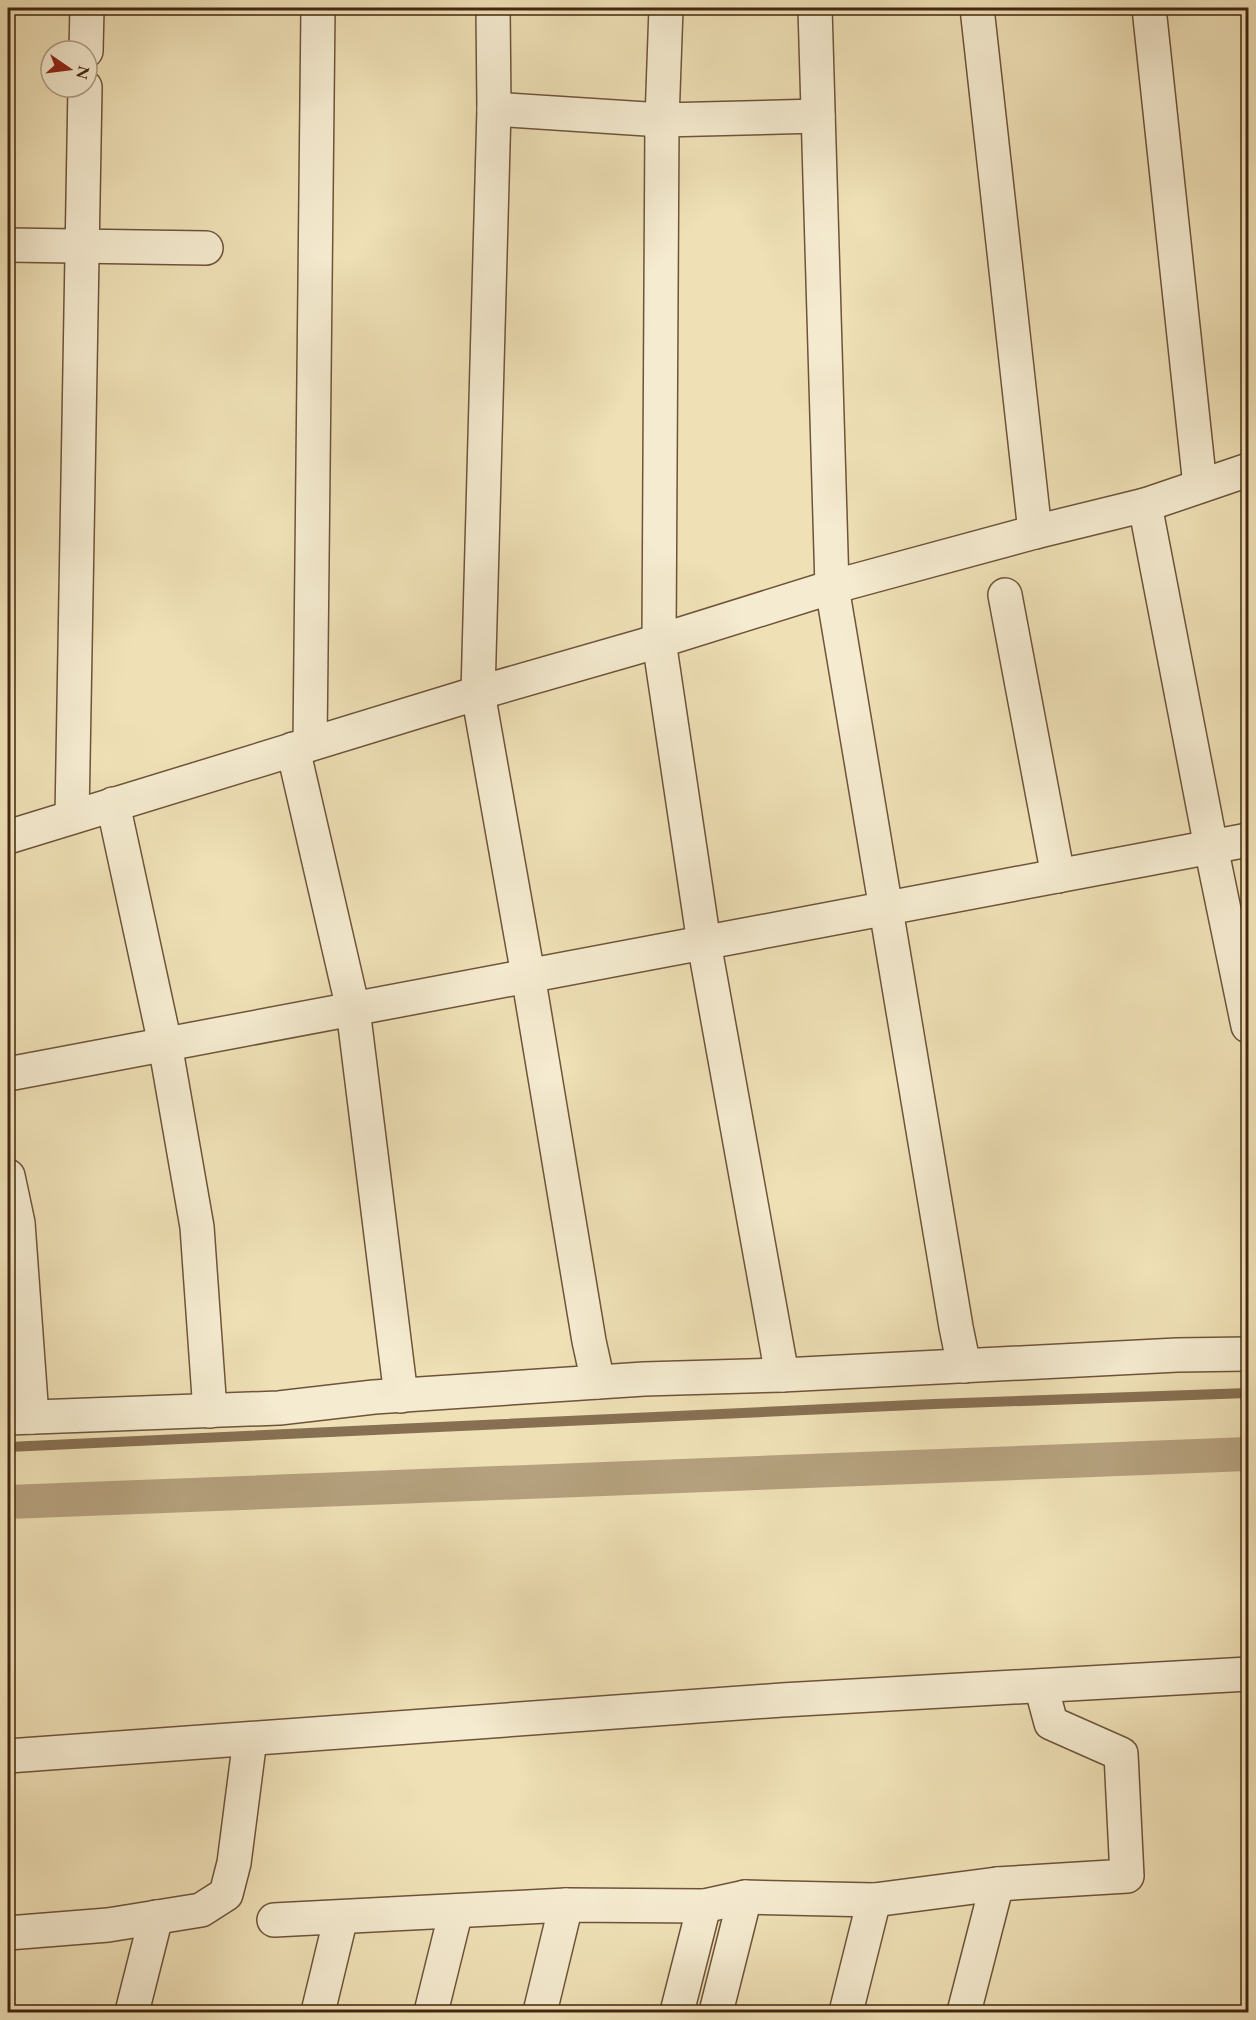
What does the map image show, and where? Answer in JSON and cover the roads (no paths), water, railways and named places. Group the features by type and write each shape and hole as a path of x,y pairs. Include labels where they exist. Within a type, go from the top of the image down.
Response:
{"street":[{"path":"86,39 87,8"},
{"path":"318,8 301,747 352,1009 401,1395"},
{"path":"492,8 494,109 478,693 589,1341 598,1382"},
{"path":"666,8 662,120 659,641 704,942 783,1375"},
{"path":"815,8 832,588 964,1366"},
{"path":"977,8 1035,532"},
{"path":"1149,8 1200,486"},
{"path":"72,817 85,99"},
{"path":"494,109 662,120 818,116"},
{"path":"8,245 206,248"},
{"path":"8,837 478,693 832,588 1035,532 1145,505 1248,470"},
{"path":"1145,505 1248,1026"},
{"path":"1005,596 1058,876"},
{"path":"113,804 165,1044 196,1227 210,1411"},
{"path":"8,1074 1248,840"},
{"path":"8,1176 18,1223 20,1418 279,1408 401,1395 598,1382 1177,1355 1248,1354"},
{"path":"8,1756 782,1700 1248,1674"},
{"path":"274,1920 566,1905 704,1906 745,1897 874,1900 997,1884 1127,1876 1122,1754 1051,1723 1041,1686"},
{"path":"8,1933 108,1925 201,1910 226,1894 234,1863 250,1739"},
{"path":"964,2013 997,1884"},
{"path":"716,2013 745,1897"},
{"path":"846,2013 874,1900"},
{"path":"540,2013 566,1905"},
{"path":"677,2013 704,1906"},
{"path":"431,2013 456,1911"},
{"path":"132,2013 156,1917"},
{"path":"318,2013 341,1917"}],"waterway":[{"path":"8,1447 934,1404 1248,1393"},
{"path":"8,1502 1248,1454"}]}
